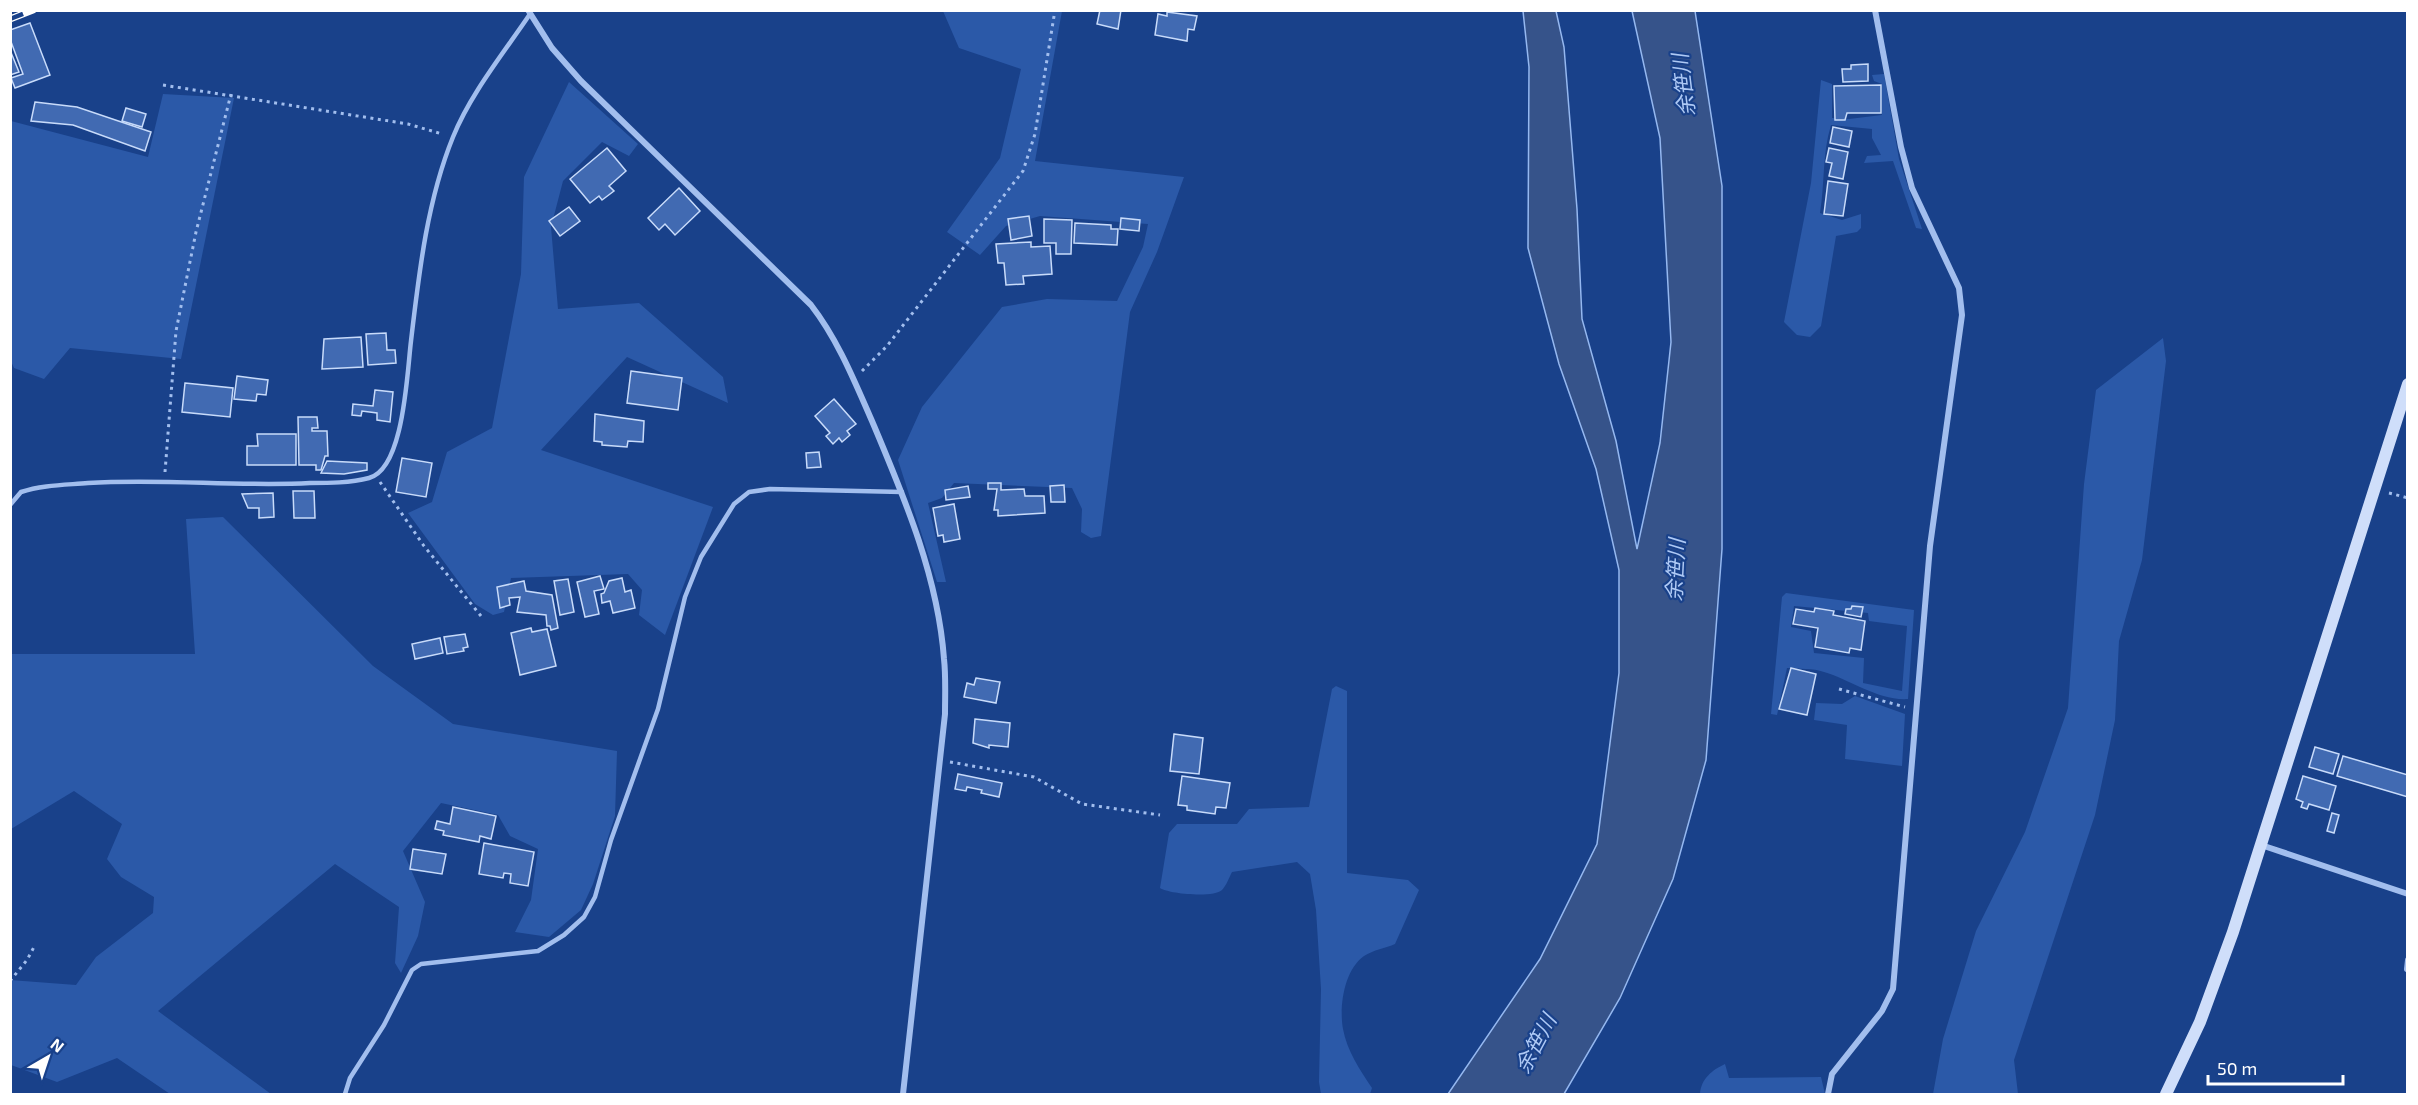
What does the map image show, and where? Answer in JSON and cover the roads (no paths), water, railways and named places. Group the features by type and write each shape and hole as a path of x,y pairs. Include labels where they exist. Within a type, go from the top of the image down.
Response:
{"street":[{"path":"1828,1095 1832,1074 1882,1011 1893,989 1930,546 1962,315 1959,288 1912,188 1901,147 1875,10"},
{"path":"529,12 552,48 581,81 811,305 829,329 902,492 920,543 934,598 944,658 945,714 903,1095"},
{"path":"2166,1095 2200,1022 2261,845 2408,384"},
{"path":"2261,845 2408,894"},
{"path":"2408,960 2408,969"}],"lane":[{"path":"10,506 21,492 32,489 110,482 290,484 347,482 376,475 389,462 394,448 404,399 421,258 453,137 470,103 529,12"},
{"path":"345,1095 350,1078 384,1025 412,970 421,964 538,951 564,935 584,917 595,897 611,840 658,709 685,597 701,557 735,504 749,492 770,489 902,492"}],"water":[{"name":"余笹川","path":"1523,11 1556,11 1564,47 1577,209 1582,319 1616,441 1637,549 1660,443 1671,342 1660,138 1632,11 1695,11 1722,186 1722,549 1706,760 1673,879 1620,998 1564,1094 1448,1094 1540,959 1597,844 1619,673 1619,570 1596,469 1559,364 1528,248 1529,67"}],"railway":[{"path":"10,19 33,10"}]}
